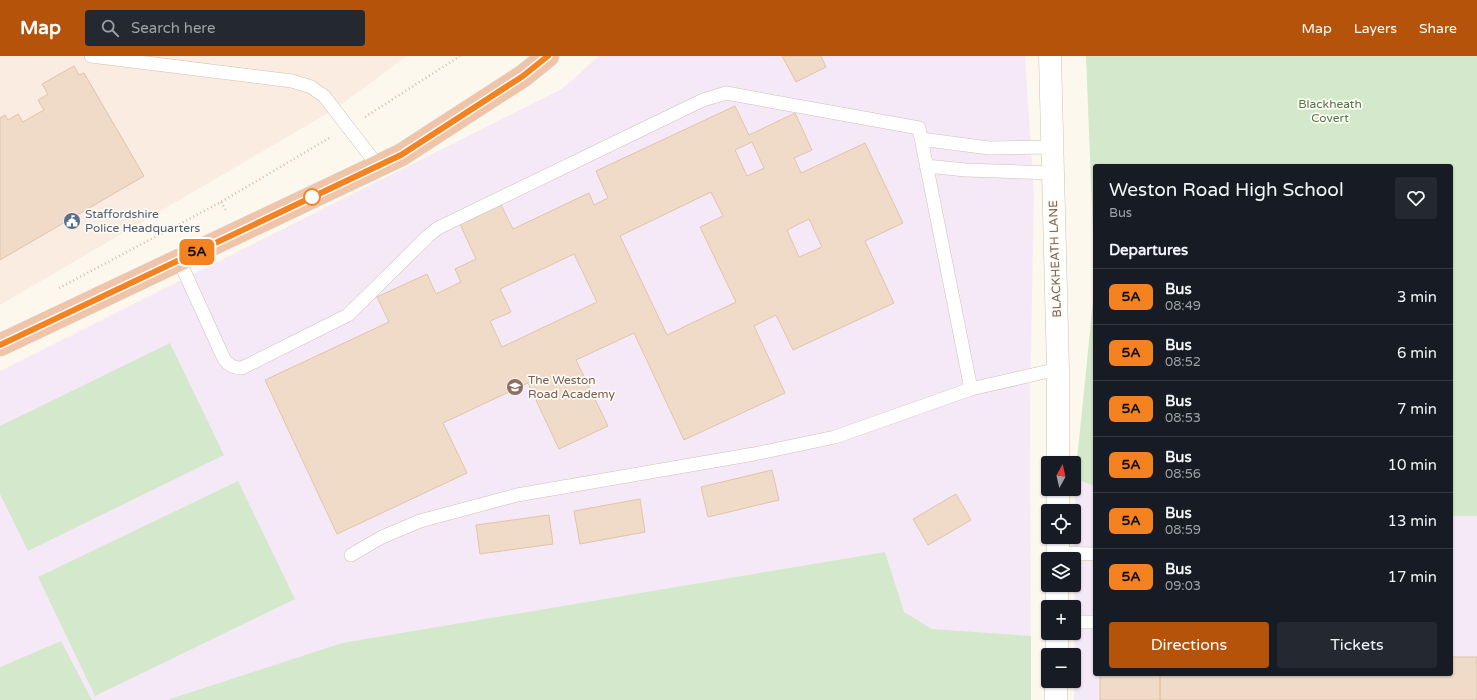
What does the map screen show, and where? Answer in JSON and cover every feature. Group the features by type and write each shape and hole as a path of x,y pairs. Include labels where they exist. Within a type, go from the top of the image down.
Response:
{"highway":[{"path":"0,345 401,155 517,81 548,56"}],"street":[{"name":"BLACKHEATH LANE","path":"1050,56 1058,369 1058,456"},
{"path":"1056,688 1056,700"}],"lane":[{"path":"91,56 292,81 310,88 324,96 378,166"},
{"path":"180,260 224,360 228,365 235,368 242,368 348,315 438,228 703,100 726,93 919,128 971,389"},
{"path":"921,139 989,148 1052,147"},
{"path":"926,166 966,170 1053,173"},
{"path":"351,555 382,537 420,522 510,497 754,454 835,437 971,389 1058,369"},
{"path":"1058,550 1093,554"},
{"path":"1081,622 1093,622"}],"path":[{"path":"374,112 460,56"},
{"path":"58,289 222,202 327,139"}],"shaded area":[{"name":"Staffordshire Police Headquarters","path":"0,56 407,56 335,109 0,305"},
{"name":"The Weston Road Academy","path":"599,56 1025,56 1034,195 1030,403 1031,700 0,700 0,371 562,89"},
{"path":"1081,481 1093,485 1093,676 1453,676 1453,516 1477,516 1477,700 1074,700 1074,688 1081,688 1081,648 1074,648 1074,640 1081,640 1081,600 1074,600 1074,592 1081,592 1081,552 1075,552 1075,544 1081,544 1081,504 1075,504 1075,496 1081,496"}],"green space":[{"name":"Blackheath Covert","path":"1086,56 1477,56 1477,516 1453,516 1453,164 1093,164 1093,231"},
{"path":"1093,302 1093,485 1081,481 1081,456 1077,456"},
{"path":"170,343 224,455 28,551 0,494 0,426"},
{"path":"238,481 295,599 95,696 38,577"},
{"path":"885,552 904,612 932,629 1031,636 1031,700 167,700 342,643"},
{"path":"61,641 92,700 0,700 0,667"}],"building":[{"path":"782,56 821,56 826,67 796,82"},
{"path":"74,66 79,75 84,73 144,176 0,260 0,118 5,115 8,120 18,114 23,122 44,110 38,100 48,94 42,84"},
{"path":"735,106 749,135 795,113 812,150 794,158 801,173 865,143 903,223 865,241 894,303 793,350 776,315 754,326 785,393 684,440 634,333 576,360 608,426 559,449 528,383 443,423 467,473 337,534 265,380 389,322 377,297 427,274 436,294 461,282 455,269 476,259 460,224 501,205 513,229 589,193 594,205 608,198 596,171","holes":["752,142 764,168 747,176 735,150","711,192 723,216 700,227 736,302 667,335 620,236","809,219 822,247 799,257 787,230","574,254 597,302 502,347 490,321 511,312 500,289"]},
{"path":"772,470 779,500 708,517 701,487"},
{"path":"956,494 971,520 928,545 913,519"},
{"path":"640,499 645,532 580,544 574,511"},
{"path":"549,515 553,544 480,554 476,525"},
{"path":"1453,657 1477,657 1477,700 1160,700 1160,676 1453,676"},
{"path":"1100,676 1160,676 1160,700 1100,700"}],"bus line":[{"name":"5A","path":"0,345 401,155 523,76 548,56"}],"place":[{"name":"Staffordshire Police Headquarters","path":"72,221"},
{"name":"The Weston Road Academy","path":"515,387"}]}
